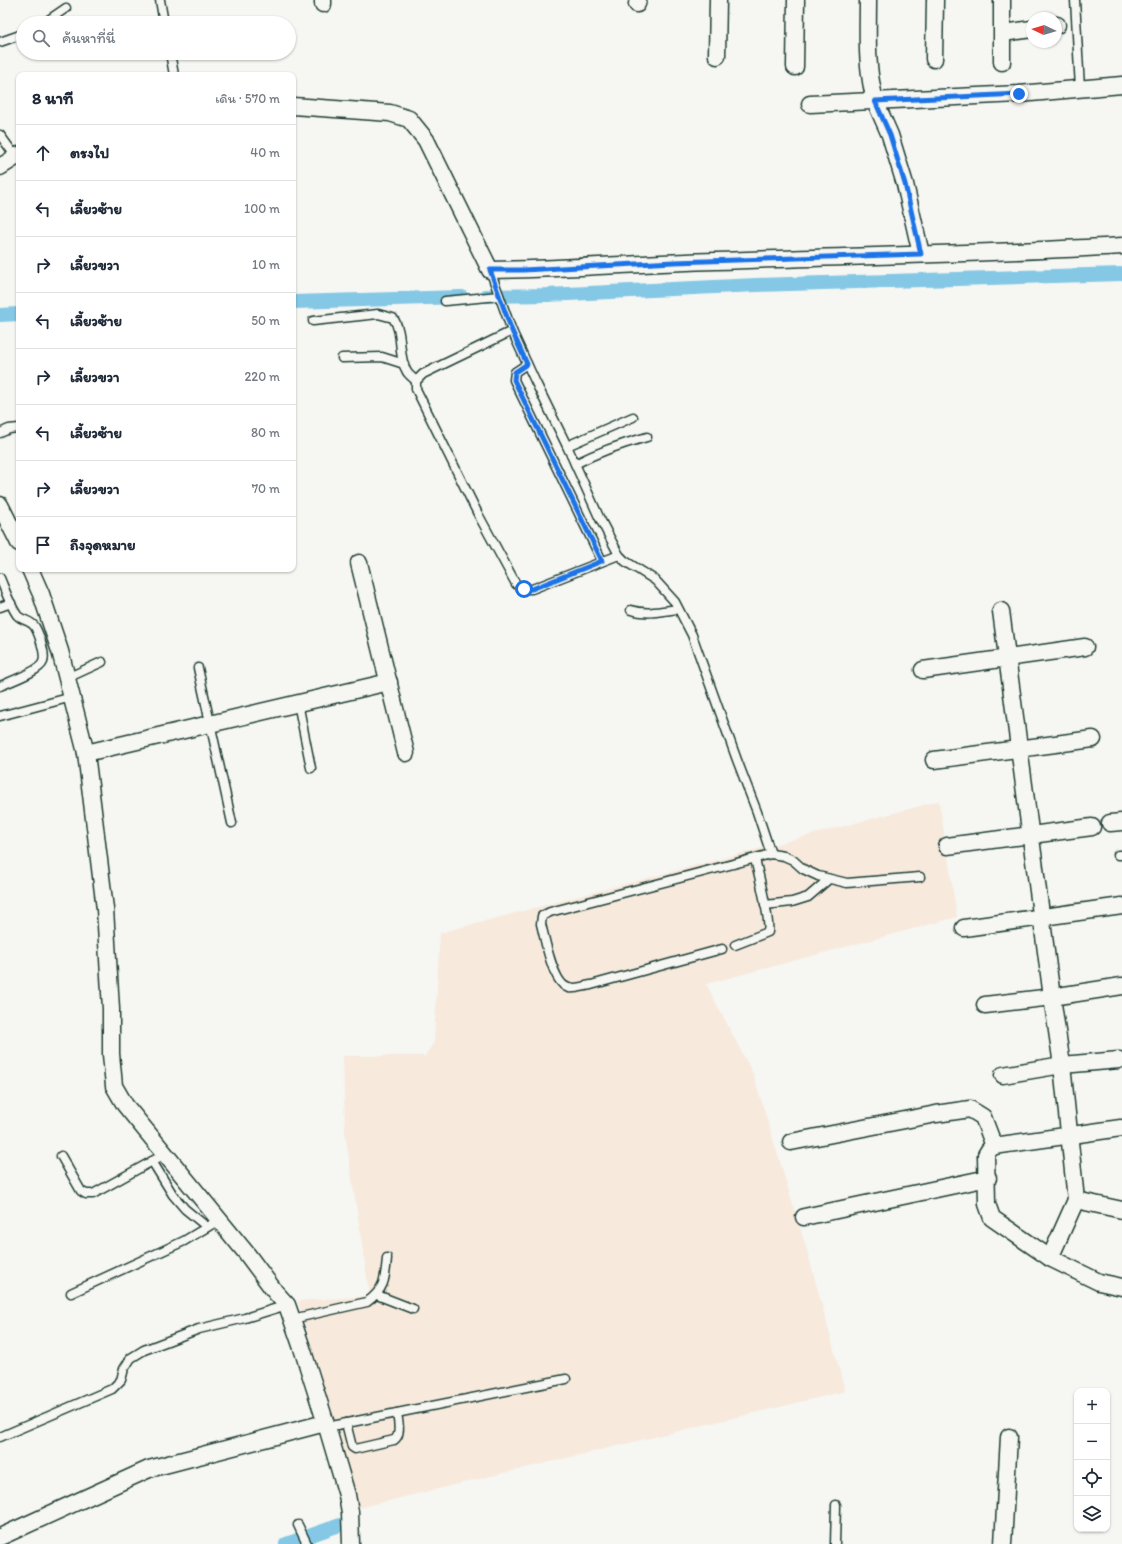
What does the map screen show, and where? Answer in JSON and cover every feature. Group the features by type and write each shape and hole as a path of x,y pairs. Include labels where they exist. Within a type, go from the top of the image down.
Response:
{"street":[{"path":"717,56 718,0"},
{"path":"795,67 796,0"},
{"path":"868,0 867,56 874,97 890,135 905,184 921,254"},
{"path":"934,59 935,0"},
{"path":"1002,0 1002,62"},
{"path":"1003,33 1026,30"},
{"path":"810,104 874,97 1019,94 1122,85"},
{"path":"296,106 390,113 409,119 426,140 492,274 523,270 674,262 1025,252 1122,246"},
{"path":"0,167 16,157"},
{"path":"0,506 5,527 16,540"},
{"path":"359,563 406,753"},
{"path":"31,572 52,623 86,754 105,909 111,1009 111,1054 114,1086 124,1105 158,1158 213,1224 276,1293 290,1312 347,1495 350,1512 351,1544"},
{"path":"1001,611 1062,1065 1076,1200 1050,1258"},
{"path":"923,670 1086,648"},
{"path":"86,754 389,682"},
{"path":"934,760 1093,740"},
{"path":"947,846 1092,827"},
{"path":"964,928 1122,906"},
{"path":"985,1004 1052,997 1122,986"},
{"path":"1003,1075 1062,1065 1119,1060"},
{"path":"790,1142 936,1114 970,1109 983,1117 994,1146"},
{"path":"1122,1128 994,1146 986,1155 988,1204 992,1218 1050,1258 1099,1282 1122,1287"},
{"path":"804,1217 988,1178"},
{"path":"1076,1200 1122,1210"},
{"path":"0,1537 149,1469 326,1425"},
{"path":"1003,1544 1009,1438"}],"lane":[{"path":"160,0 163,16"},
{"path":"1075,0 1080,88"},
{"path":"54,16 66,8"},
{"path":"0,42 16,36"},
{"path":"171,60 173,72"},
{"path":"0,135 16,155"},
{"path":"492,274 512,331 567,446 598,517 619,555 625,561 655,580 674,602 692,635 771,854"},
{"path":"445,301 498,292"},
{"path":"312,321 378,314 393,318 397,324 404,364 407,372 416,381"},
{"path":"512,331 423,374 416,381 416,389 478,514 516,584 524,589 532,589 619,555"},
{"path":"342,358 382,357 404,364"},
{"path":"527,364 515,372 514,380 602,561"},
{"path":"567,446 632,417"},
{"path":"0,433 9,429 16,428"},
{"path":"575,464 598,452 647,437"},
{"path":"0,578 18,616 25,621 31,622 35,627 44,650 44,661 42,665 0,686"},
{"path":"0,607 11,603"},
{"path":"631,610 652,613 678,609"},
{"path":"67,678 102,662"},
{"path":"198,668 232,823"},
{"path":"0,716 72,697"},
{"path":"298,703 311,768"},
{"path":"722,949 591,985 578,988 569,988 563,985 556,976 541,924 542,916 550,912 771,854 784,856 793,860 804,869 818,876 847,883 920,877"},
{"path":"735,945 768,932 769,929 768,917 755,859"},
{"path":"765,905 792,902 808,896 829,879"},
{"path":"61,1156 81,1191 86,1194 93,1194 158,1158"},
{"path":"71,1293 184,1241 213,1224"},
{"path":"0,1438 112,1389 121,1380 124,1368 131,1358 144,1350 198,1329 245,1318 367,1302 377,1295 386,1279 387,1258"},
{"path":"377,1295 413,1309"},
{"path":"326,1425 346,1423 566,1379"},
{"path":"346,1423 352,1447 355,1449 362,1448 397,1438 399,1434 397,1412"},
{"path":"835,1544 836,1505"},
{"path":"298,1525 307,1544"}],"shaded area":[{"path":"939,801 957,917 706,984 753,1074 808,1254 845,1391 358,1508 298,1301 370,1296 345,1132 343,1056 425,1056 434,1042 440,933"}],"waterway":[{"path":"485,296 547,295 756,285 1122,274"},
{"path":"296,302 462,297"},
{"path":"0,315 16,314"},
{"path":"286,1544 340,1525"}],"route":[{"path":"524,589 532,589 602,561 517,388 514,380 515,372 527,364 512,331 490,270 523,270 674,262 921,254 905,184 890,135 875,101 1019,94"}]}
